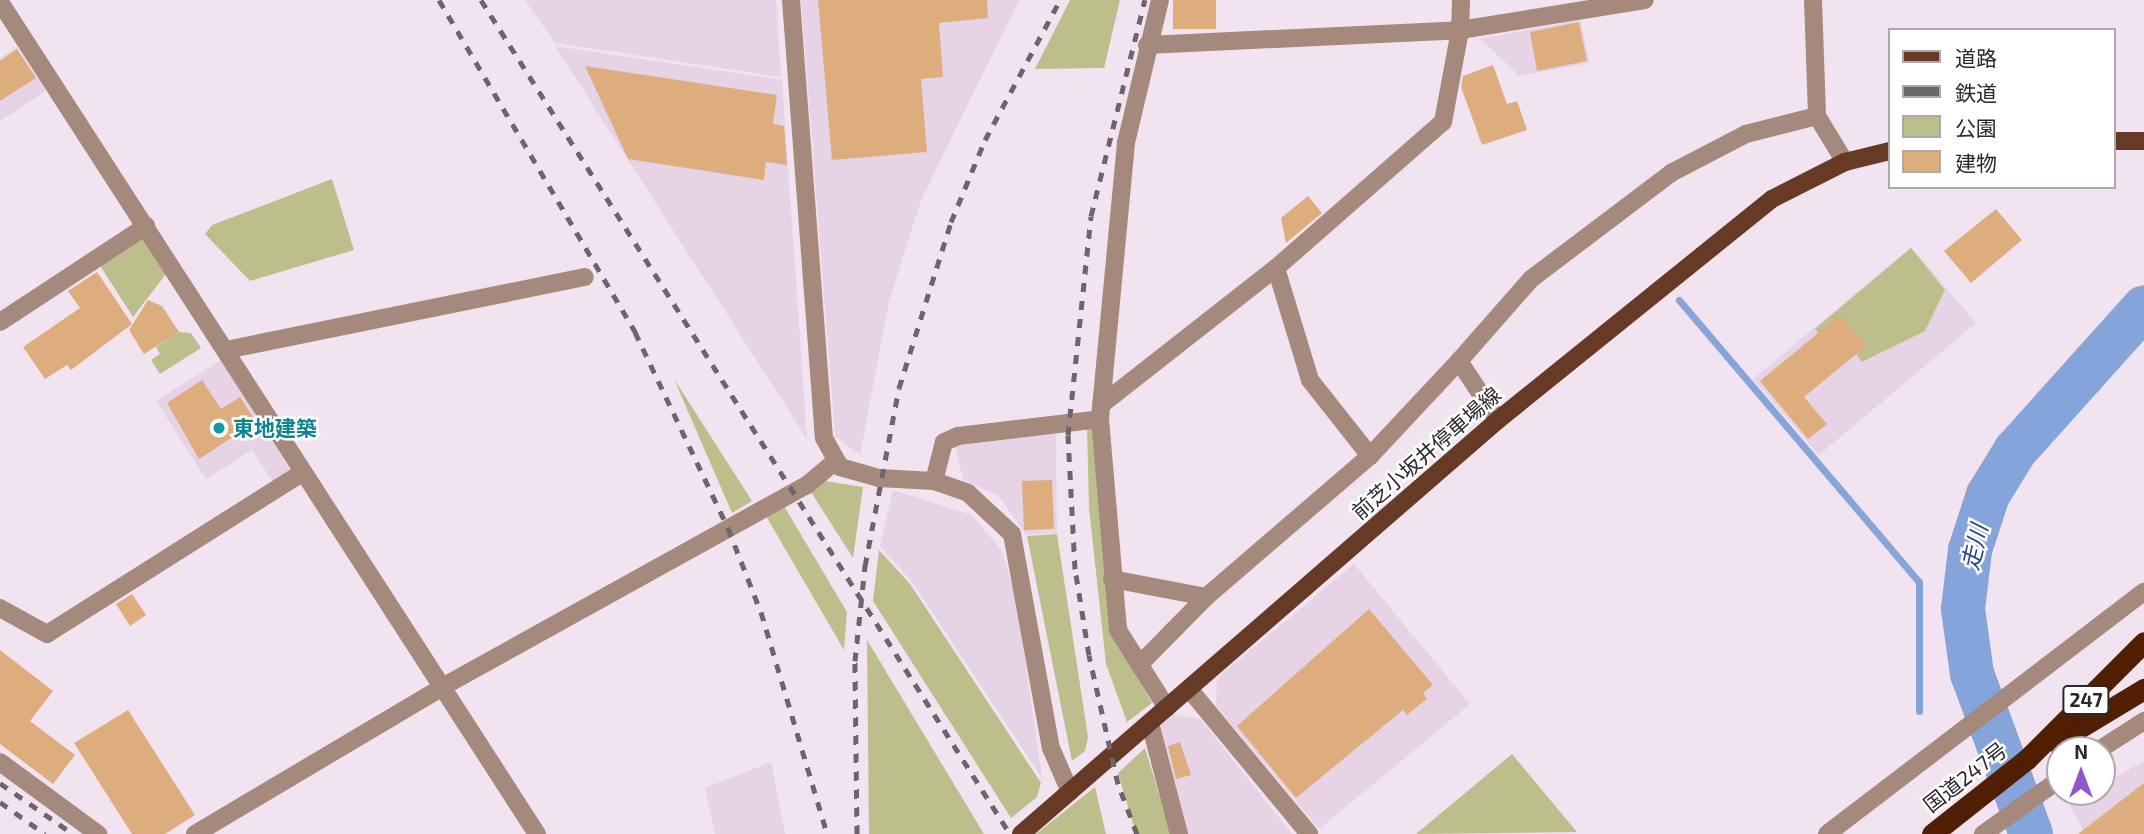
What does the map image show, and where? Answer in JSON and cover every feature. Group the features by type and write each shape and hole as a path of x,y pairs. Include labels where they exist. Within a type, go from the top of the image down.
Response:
{"highway":[{"name":"国道247号","path":"1932,834 2027,759 2144,642"},
{"name":"国道247号","path":"2027,759 2144,688"}],"main road":[{"path":"2116,141 2144,141"},
{"name":"前芝小坂井停車場線","path":"1021,834 1498,420 1772,199 1845,162 1888,151"}],"street":[{"path":"791,0 823,431 833,463"},
{"path":"1160,0 1147,45 1112,247 1100,412 1118,630 1167,708"},
{"path":"934,481 944,442 958,436 1100,412 1276,268 1443,122 1460,30 1461,0"},
{"path":"1147,45 1460,30 1645,0"},
{"path":"1813,0 1817,116 1845,162"},
{"path":"0,2 444,686 537,834"},
{"path":"1141,663 1206,597 1370,456 1531,279 1671,173 1746,134 1817,116"},
{"path":"0,322 146,226"},
{"path":"1276,268 1310,380 1370,456"},
{"path":"226,350 585,276"},
{"path":"1459,361 1498,420"},
{"path":"833,463 879,478 934,481 977,500 1012,534 1051,748 1070,792"},
{"path":"195,834 444,686 807,485 833,463"},
{"path":"0,608 47,634 303,472"},
{"path":"1112,579 1206,597"},
{"path":"1828,834 2144,592"},
{"path":"1190,690 1309,834"},
{"path":"2116,739 2144,721"},
{"path":"1150,723 1180,834"},
{"path":"0,762 98,834"},
{"path":"1983,834 2046,789"}],"shaded area":[{"path":"525,0 776,0 781,77 555,43"},
{"path":"801,0 1019,0 921,200 889,301 860,455 835,436"},
{"path":"1580,20 1590,63 1520,76 1480,39"},
{"path":"555,46 782,80 807,439"},
{"path":"17,47 46,91 0,121 0,58"},
{"path":"1911,247 1976,323 1819,455 1753,379"},
{"path":"221,360 293,474 275,485 252,450 206,479 156,401"},
{"path":"1056,431 1057,533 1026,535 999,496 963,479 955,446"},
{"path":"893,490 972,515 1002,551 1017,602 1042,778 913,583 880,546"},
{"path":"1354,564 1470,704 1319,829 1216,706 1217,678"},
{"path":"1172,714 1200,719 1292,834 1184,834 1156,727"},
{"path":"2144,761 2144,834 2085,834 2071,806 2116,806 2116,777"},
{"path":"771,762 785,834 715,834 705,788"}],"green space":[{"path":"1070,0 1120,0 1104,68 1035,69"},
{"path":"332,179 354,250 250,281 205,234 212,225"},
{"path":"142,236 166,274 133,317 99,264"},
{"path":"1911,248 1945,290 1925,331 1862,362 1841,334 1827,345 1815,329"},
{"path":"179,332 191,333 201,348 160,374 151,360 160,354 156,347"},
{"path":"674,379 752,501 732,513"},
{"path":"1096,425 1114,635 1152,703 1127,722 1106,664 1089,508 1087,427"},
{"path":"825,481 863,487 853,558 809,489"},
{"path":"781,501 847,612 844,650 763,511"},
{"path":"1057,534 1088,737 1085,751 1072,761 1027,536"},
{"path":"879,550 910,584 1041,783 1037,797 1011,818 873,601"},
{"path":"867,640 984,834 869,834"},
{"path":"1145,748 1171,834 1136,834 1118,773"},
{"path":"1512,754 1577,832 1416,834"},
{"path":"1095,787 1106,834 1036,834"}],"building":[{"path":"818,0 987,0 988,18 939,23 943,77 921,79 927,152 832,160"},
{"path":"1173,0 1216,0 1216,29 1173,29"},
{"path":"1579,22 1587,61 1537,71 1530,32"},
{"path":"17,49 36,78 0,101 0,61"},
{"path":"1493,65 1507,104 1517,101 1527,130 1482,145 1461,87 1463,76"},
{"path":"585,66 777,95 773,124 784,126 787,165 766,162 764,180 628,159"},
{"path":"1308,196 1322,213 1286,243 1281,218"},
{"path":"1996,209 2022,240 1971,283 1944,251"},
{"path":"97,272 132,324 71,370 67,365 45,379 23,347 80,308 68,291"},
{"path":"148,300 162,306 179,332 144,354 129,330"},
{"path":"1840,315 1866,346 1804,397 1827,424 1808,439 1760,381"},
{"path":"202,380 221,409 240,397 256,422 199,459 167,403"},
{"path":"1052,480 1054,529 1024,530 1022,481"},
{"path":"132,594 146,615 130,626 116,604"},
{"path":"1369,609 1433,685 1423,693 1427,699 1407,715 1403,710 1296,798 1237,726"},
{"path":"0,650 53,691 30,721 75,755 53,784 0,744"},
{"path":"128,710 195,815 165,834 132,834 74,743"},
{"path":"1180,742 1191,775 1176,779 1168,746"},
{"path":"2144,783 2144,834 2078,834 2116,806"}],"waterway":[{"path":"1679,300 1919,582 1919,711"},
{"name":"走川","path":"2031,834 1972,674 1963,609 1970,550 1988,495 2015,451 2144,307"}],"railway":[{"path":"439,0 635,332 728,528 761,612 827,834"},
{"path":"481,0 1010,834"},
{"path":"857,834 855,661 865,566 899,388 951,222 985,140 1060,0"},
{"path":"1137,834 1118,784 1089,655 1075,569 1068,435 1091,216 1145,0"},
{"path":"0,783 73,834"},
{"path":"0,802 45,834"}],"place":[{"name":"東地建築","path":"219,428"}]}
